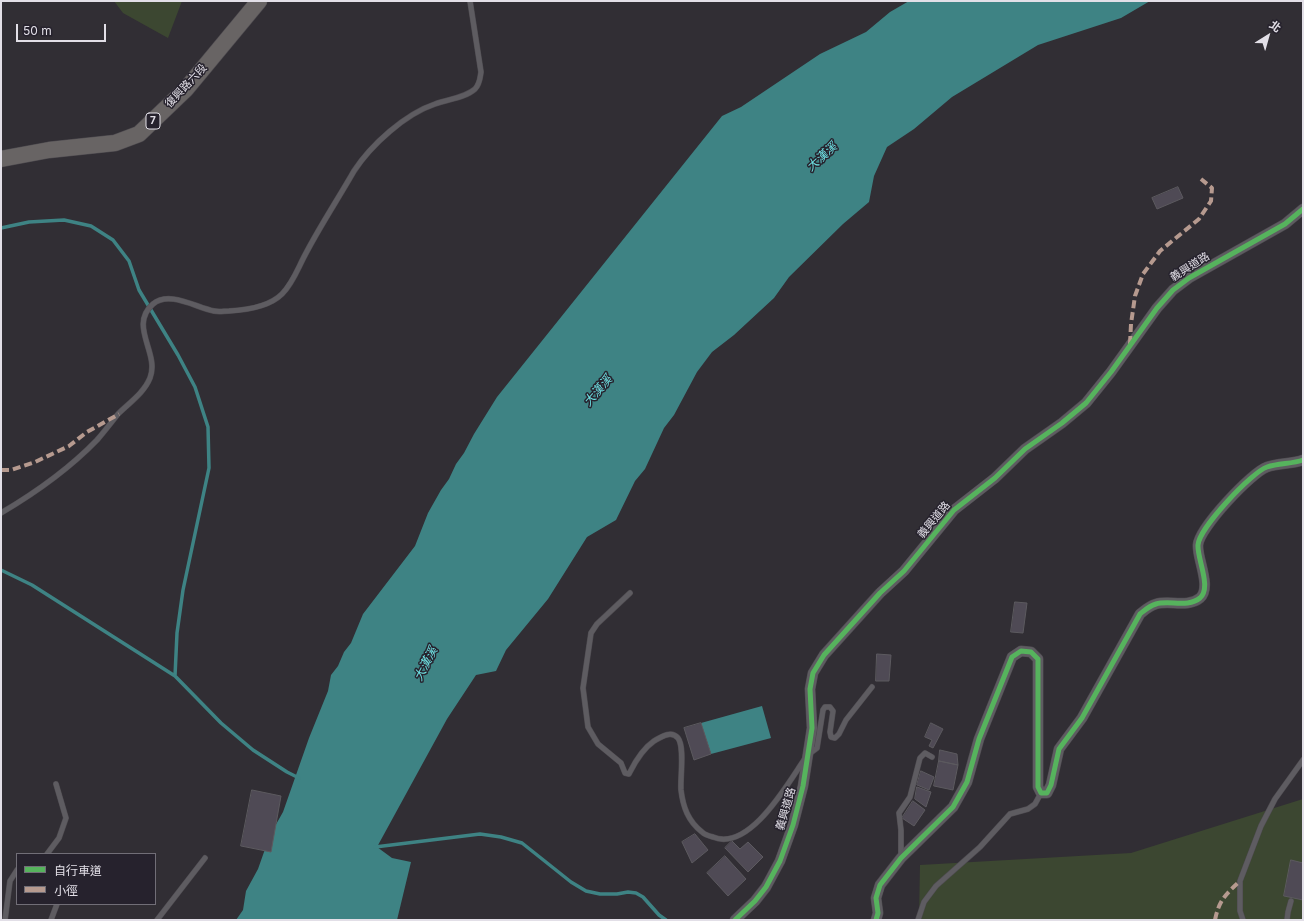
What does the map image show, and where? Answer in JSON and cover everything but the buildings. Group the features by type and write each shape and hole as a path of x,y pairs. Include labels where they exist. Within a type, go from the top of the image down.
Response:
{"main road":[{"name":"復興路六段","path":"1,159 49,150 115,143 139,134 186,89 259,1"}],"street":[{"name":"義興道路","path":"735,920 755,901 766,887 780,861 793,825 803,786 812,728 810,689 813,673 824,655 880,593 904,571 954,510 995,478 1025,449 1062,423 1086,403 1111,372 1157,308 1173,290 1189,278 1285,224 1303,209"},
{"path":"879,918 876,898 880,885 901,858 953,807 967,782 979,739 999,693 1012,657 1022,651 1031,652 1038,659 1038,787 1041,794 1047,793 1051,786 1059,750 1082,718 1140,614 1157,604 1191,602 1201,597 1205,588 1198,544 1202,533 1212,520 1254,475 1267,467 1303,460"}],"lane":[{"path":"1,513 38,490 71,464 146,387 151,376 152,363 143,325 145,314 154,304 161,300 172,299 215,312 246,310 270,303 282,294 292,282 306,254 354,171 363,158 376,144 407,119 421,110 434,104 467,94 476,88 480,82 481,72 470,1"},
{"path":"630,593 597,624 591,633 583,688 588,727 598,744 621,763 625,773 627,774 649,745 664,735 671,734 678,738 681,746 681,790 686,813 693,824 704,834 720,840 736,837 751,829 774,803 808,754 817,748 823,710 826,706 830,707 832,710 830,732 831,737 835,738 839,734 846,720 872,687"},
{"path":"901,858 901,830 899,813 910,797 920,758 925,753 932,757"},
{"path":"1243,920 1240,911 1240,881 1261,826 1275,799 1303,760"},
{"path":"47,853 59,838 66,818 56,784"},
{"path":"918,920 924,902 936,886 980,847 1010,814 1028,809 1035,804 1041,794"},
{"path":"157,920 205,858"},
{"path":"5,920 10,880 16,871"},
{"path":"1287,920 1292,901"},
{"path":"51,920 57,905"}],"green space":[{"path":"114,1 182,1 168,38 123,13"},
{"path":"1303,799 1303,920 919,920 920,865 1131,853"}],"water":[{"name":"大漢溪","path":"909,1 1150,1 1121,18 1038,45 952,97 914,129 887,147 874,176 869,202 843,224 789,277 774,298 734,335 712,352 697,372 674,415 664,428 645,469 635,481 616,520 587,537 548,599 506,650 496,671 476,675 447,719 377,847 392,858 411,862 397,920 236,920 243,910 246,891 258,869 270,835 283,812 309,738 328,691 331,675 351,643 363,614 415,546 428,513 497,397 722,116 741,107 820,54 866,32 890,12"},
{"path":"762,706 771,738 711,754 701,723"}],"waterway":[{"path":"1,228 29,222 64,220 91,226 113,240 129,261 139,290 178,355 195,387 208,427 209,468 183,590 177,633 175,676"},
{"path":"1,570 32,585 175,676 221,723 253,750 299,778"},
{"path":"375,847 480,834 501,837 522,843 571,882 586,891 600,894 617,894 628,892 636,893 643,897 659,915 666,920"}],"marked path":[{"path":"1130,344 1135,296 1143,274 1160,251 1199,219 1211,201 1212,188 1201,179"},
{"path":"1,470 11,470 35,462 69,446 87,432 119,414"},
{"path":"1215,920 1221,902 1240,881"}],"cycle path":[{"path":"735,920 755,901 766,887 780,861 793,825 803,786 812,728 810,689 813,673 824,655 880,593 904,571 954,510 995,478 1025,449 1062,423 1086,403 1111,372 1157,308 1173,290 1189,278 1285,224 1303,209"},
{"path":"876,920 878,913 876,898 880,885 901,858 953,807 967,782 979,739 1012,657 1021,651 1031,652 1038,659 1038,787 1041,793 1047,793 1051,785 1059,749 1082,718 1140,614 1156,604 1190,603 1200,598 1205,587 1198,545 1207,526 1216,514 1239,489 1260,471 1267,467 1303,460"}]}
